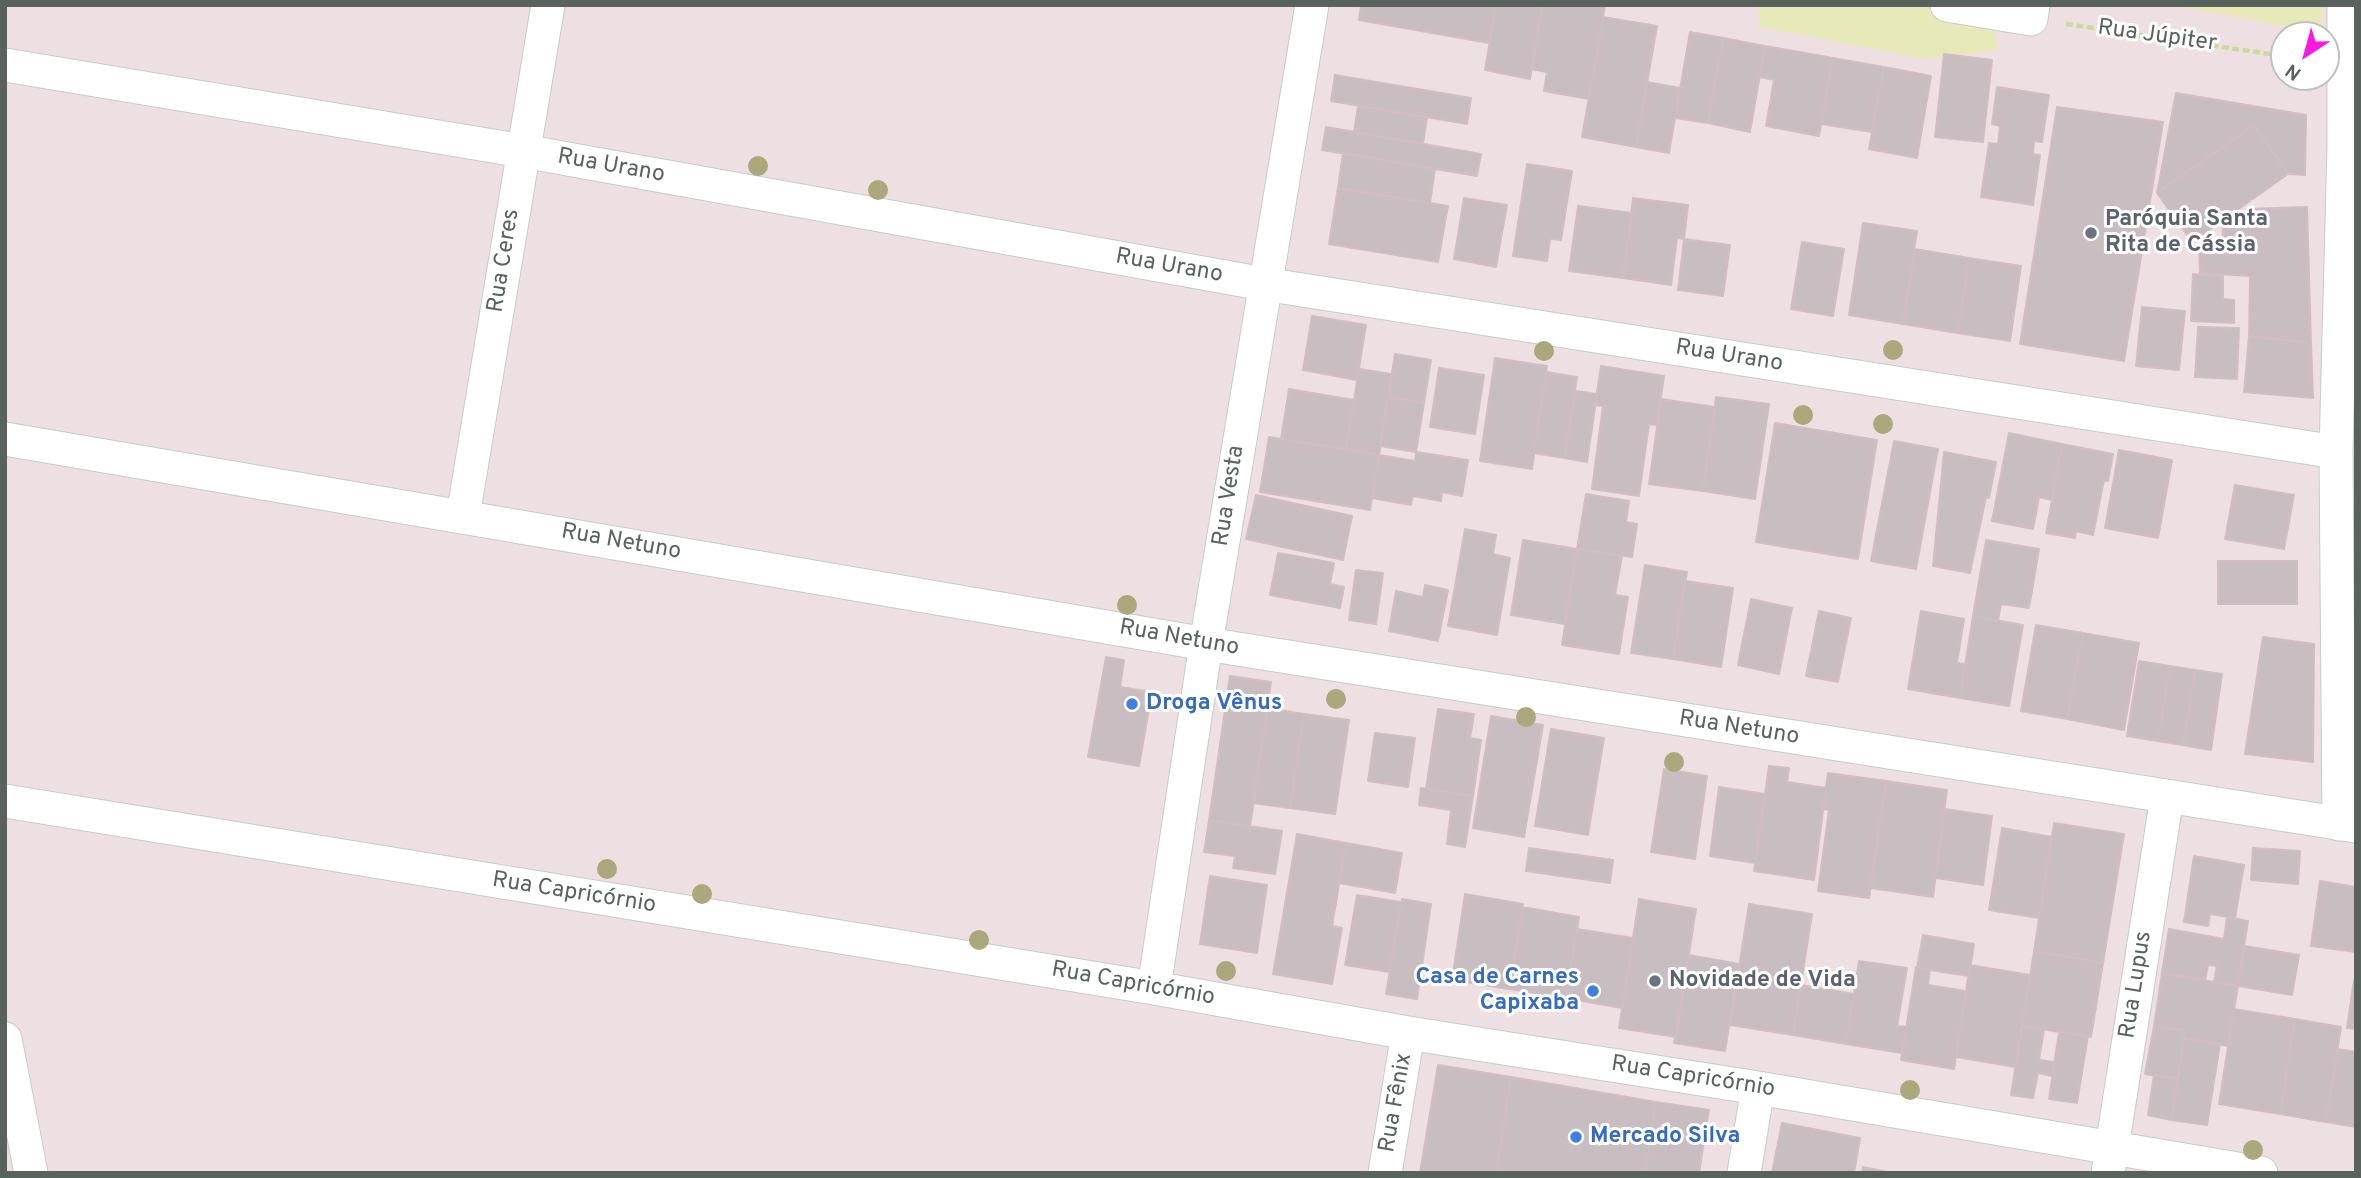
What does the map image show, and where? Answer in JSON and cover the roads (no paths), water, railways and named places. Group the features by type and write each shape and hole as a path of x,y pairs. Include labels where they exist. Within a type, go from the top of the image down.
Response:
{"street":[{"name":"Rua Ceres","path":"463,516 548,5"},
{"name":"Rua Vesta","path":"1154,988 1206,644 1312,5"},
{"path":"1947,5 2032,12"},
{"path":"2344,5 2349,65 2344,146 2336,452 2347,825"},
{"name":"Rua Urano","path":"5,65 523,151 1264,284 2336,452"},
{"name":"Rua Netuno","path":"5,439 1206,644 2347,825"},
{"name":"Rua Lupus","path":"2110,1161 2167,797"},
{"name":"Rua Capricórnio","path":"5,801 1154,988 1409,1033 1758,1088 2110,1161 2261,1173"},
{"name":"Rua Fênix","path":"1385,1173 1409,1033"},
{"path":"5,1039 30,1173"},
{"path":"1744,1173 1758,1088"}],"place":[{"name":"Paróquia Santa Rita de Cássia","path":"2091,233"},
{"name":"Droga Vênus","path":"1132,704"},
{"name":"Novidade de Vida","path":"1655,981"},
{"name":"Casa de Carnes Capixaba","path":"1593,991"},
{"name":"Mercado Silva","path":"1576,1137"}]}
